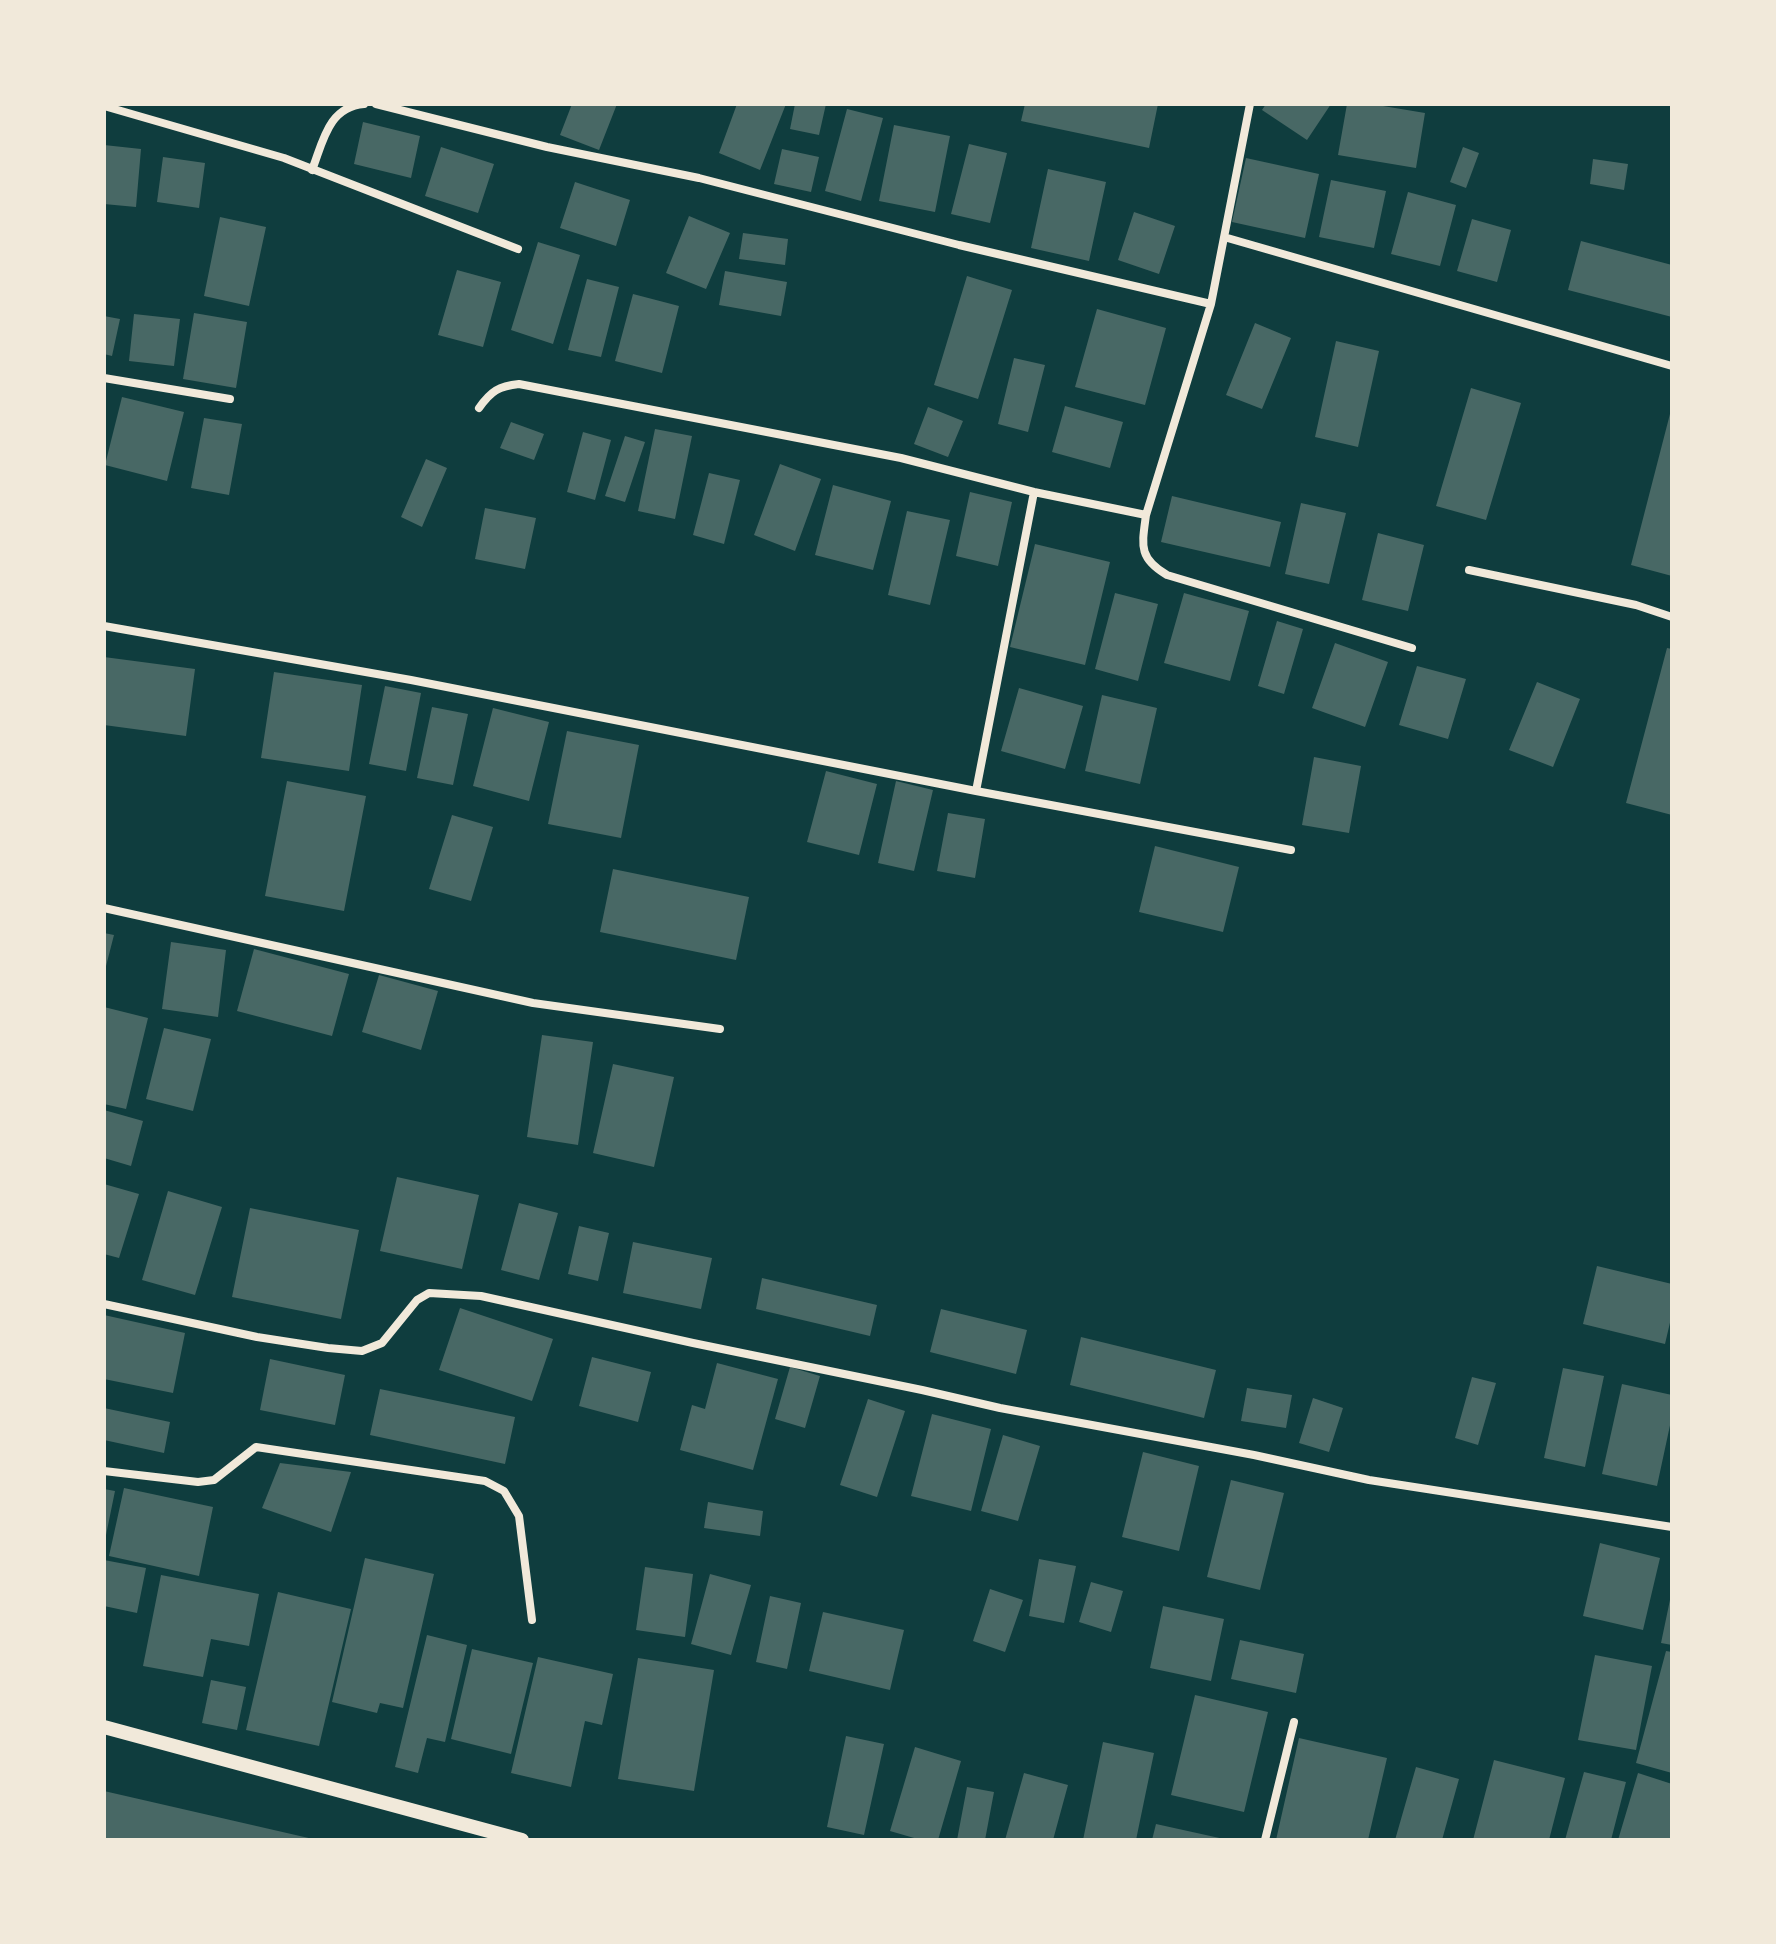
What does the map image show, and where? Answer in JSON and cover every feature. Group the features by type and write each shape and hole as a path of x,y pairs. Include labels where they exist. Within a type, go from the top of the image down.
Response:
{"street":[{"path":"312,170 331,121 342,110 364,104"},
{"path":"376,104 547,147 699,178 959,245 1211,304"},
{"path":"1250,104 1211,304 1146,515 1143,552 1154,567 1167,575 1412,648"},
{"path":"104,106 209,135 312,170 518,249"},
{"path":"1224,237 1672,366"},
{"path":"104,378 230,399"},
{"path":"479,408 489,393 500,386 519,384 901,458 1034,492 1146,515"},
{"path":"976,791 1034,492"},
{"path":"1469,570 1636,605 1672,617"},
{"path":"104,626 411,680 1291,850"},
{"path":"104,908 533,1003 720,1029"},
{"path":"104,1304 257,1337 362,1351 382,1343 417,1300 429,1293 481,1296 1000,1408 1254,1455 1369,1480 1672,1527"},
{"path":"104,1471 198,1482 214,1480 256,1447 485,1481 504,1491 519,1516 532,1620"},
{"path":"1265,1840 1294,1722"},
{"path":"104,1727 522,1840"}],"building":[{"path":"572,104 617,104 599,150 560,135"},
{"path":"737,104 786,104 760,170 719,153"},
{"path":"795,104 826,104 819,135 790,129"},
{"path":"1025,104 1158,104 1149,148 1021,121"},
{"path":"1266,104 1331,104 1307,140 1262,110"},
{"path":"1347,104 1371,104 1425,113 1416,168 1338,155"},
{"path":"847,109 883,118 861,201 825,191"},
{"path":"363,122 420,136 411,178 354,164"},
{"path":"894,125 950,136 935,212 879,201"},
{"path":"969,144 1007,153 990,223 951,214"},
{"path":"104,145 141,149 136,207 104,204"},
{"path":"441,147 494,164 478,213 425,196"},
{"path":"1463,147 1479,153 1466,188 1450,182"},
{"path":"782,149 819,157 811,192 774,184"},
{"path":"163,157 205,163 199,208 157,202"},
{"path":"1246,158 1319,174 1305,238 1232,222"},
{"path":"1593,159 1628,164 1624,190 1590,184"},
{"path":"1048,169 1106,182 1089,261 1031,248"},
{"path":"1331,180 1386,191 1374,248 1319,237"},
{"path":"575,182 630,200 616,246 560,228"},
{"path":"1408,192 1456,205 1440,266 1391,254"},
{"path":"1134,212 1175,226 1159,274 1118,260"},
{"path":"689,216 730,233 706,289 666,273"},
{"path":"220,217 266,227 249,306 204,296"},
{"path":"1472,219 1511,230 1497,282 1457,271"},
{"path":"743,233 788,239 785,265 739,259"},
{"path":"1581,241 1672,265 1672,317 1568,290"},
{"path":"538,242 580,255 553,344 511,330"},
{"path":"457,270 501,282 483,347 438,335"},
{"path":"725,271 787,282 781,316 719,305"},
{"path":"967,276 1012,290 978,399 934,385"},
{"path":"587,279 619,287 601,357 568,350"},
{"path":"633,294 679,306 662,373 615,361"},
{"path":"1097,309 1166,328 1145,405 1075,387"},
{"path":"194,313 247,322 236,388 183,379"},
{"path":"134,314 180,319 174,366 129,361"},
{"path":"104,316 120,319 112,356 104,354"},
{"path":"1255,323 1291,338 1262,409 1226,395"},
{"path":"1336,341 1379,351 1358,447 1315,437"},
{"path":"1014,358 1045,365 1028,432 998,424"},
{"path":"1471,388 1521,403 1486,520 1436,506"},
{"path":"122,397 184,412 167,481 105,465"},
{"path":"1065,406 1123,422 1110,468 1052,452"},
{"path":"928,407 963,421 948,457 914,444"},
{"path":"1672,410 1672,576 1631,565"},
{"path":"204,418 242,424 229,495 191,488"},
{"path":"511,422 544,434 534,460 500,448"},
{"path":"655,429 692,436 675,519 638,511"},
{"path":"583,432 611,440 595,500 567,492"},
{"path":"625,436 645,442 625,502 605,496"},
{"path":"426,459 447,468 422,527 401,517"},
{"path":"780,464 821,479 795,551 754,535"},
{"path":"709,473 740,480 724,544 693,535"},
{"path":"833,485 891,501 873,570 815,555"},
{"path":"970,492 1012,502 998,566 956,556"},
{"path":"1172,496 1281,522 1270,567 1161,542"},
{"path":"1301,503 1346,513 1329,584 1285,574"},
{"path":"485,508 536,518 525,569 475,559"},
{"path":"907,511 950,520 930,605 888,595"},
{"path":"1378,533 1424,545 1408,611 1362,600"},
{"path":"1035,544 1110,562 1085,665 1010,647"},
{"path":"1115,593 1158,604 1138,681 1095,669"},
{"path":"1184,593 1249,611 1230,681 1164,663"},
{"path":"1277,621 1303,629 1284,694 1258,686"},
{"path":"1335,643 1388,662 1365,727 1312,708"},
{"path":"1667,648 1672,649 1672,815 1626,803"},
{"path":"104,657 195,669 186,736 104,725"},
{"path":"1417,666 1466,679 1448,739 1399,725"},
{"path":"274,672 362,685 349,771 261,758"},
{"path":"1537,682 1580,699 1553,767 1509,750"},
{"path":"385,686 421,693 406,771 369,764"},
{"path":"1019,688 1083,706 1065,769 1001,751"},
{"path":"1102,695 1157,708 1140,784 1085,771"},
{"path":"432,707 468,714 453,785 417,778"},
{"path":"493,708 549,722 529,801 473,786"},
{"path":"567,731 639,745 621,838 548,824"},
{"path":"1314,757 1361,766 1349,833 1302,825"},
{"path":"826,771 877,784 859,855 807,842"},
{"path":"287,781 366,796 344,911 265,896"},
{"path":"896,781 933,790 914,871 878,863"},
{"path":"948,813 985,819 975,878 937,871"},
{"path":"452,815 493,827 471,901 429,889"},
{"path":"1155,846 1239,867 1223,932 1139,912"},
{"path":"613,869 749,897 736,960 600,932"},
{"path":"104,933 114,935 105,970 104,969"},
{"path":"171,942 226,950 218,1017 162,1009"},
{"path":"254,949 349,974 332,1036 237,1011"},
{"path":"379,975 438,991 421,1050 362,1032"},
{"path":"104,1007 148,1018 126,1109 104,1104"},
{"path":"164,1028 211,1039 193,1111 146,1099"},
{"path":"542,1035 593,1042 578,1145 527,1137"},
{"path":"613,1064 674,1077 654,1167 593,1153"},
{"path":"104,1110 143,1121 131,1166 104,1158"},
{"path":"397,1177 479,1195 462,1269 380,1251"},
{"path":"104,1184 139,1194 119,1258 104,1254"},
{"path":"168,1191 222,1207 195,1295 142,1280"},
{"path":"519,1203 558,1213 539,1280 501,1270"},
{"path":"250,1208 359,1230 341,1319 232,1297"},
{"path":"579,1226 609,1233 598,1281 568,1274"},
{"path":"633,1242 712,1258 701,1309 623,1293"},
{"path":"1597,1266 1672,1284 1672,1314 1665,1344 1583,1324"},
{"path":"762,1278 877,1305 870,1336 756,1309"},
{"path":"460,1308 553,1339 532,1401 439,1370"},
{"path":"941,1309 1027,1330 1016,1374 930,1352"},
{"path":"104,1315 185,1333 173,1393 104,1379"},
{"path":"1081,1337 1216,1370 1204,1418 1070,1385"},
{"path":"592,1357 651,1372 638,1422 579,1406"},
{"path":"270,1359 345,1375 335,1425 260,1410"},
{"path":"717,1363 778,1379 753,1470 680,1450 692,1405 705,1409"},
{"path":"790,1367 820,1376 805,1428 775,1419"},
{"path":"1563,1368 1604,1376 1585,1467 1544,1458"},
{"path":"1472,1377 1496,1383 1478,1445 1455,1438"},
{"path":"1622,1384 1672,1395 1672,1416 1657,1486 1602,1474"},
{"path":"1247,1388 1292,1395 1286,1428 1241,1421"},
{"path":"380,1389 515,1417 505,1464 370,1435"},
{"path":"1313,1398 1343,1408 1329,1452 1299,1443"},
{"path":"868,1399 905,1411 877,1497 840,1485"},
{"path":"104,1408 170,1422 164,1453 104,1440"},
{"path":"932,1414 991,1429 971,1511 911,1496"},
{"path":"1003,1435 1040,1446 1018,1521 981,1511"},
{"path":"1143,1452 1199,1466 1179,1551 1122,1537"},
{"path":"280,1463 351,1472 331,1532 262,1508"},
{"path":"1231,1480 1284,1493 1260,1590 1207,1577"},
{"path":"124,1488 213,1507 199,1576 109,1556"},
{"path":"104,1489 115,1491 105,1540 104,1540"},
{"path":"708,1502 763,1511 760,1536 704,1528"},
{"path":"1600,1543 1660,1558 1643,1630 1583,1616"},
{"path":"365,1558 434,1574 403,1708 380,1703 377,1713 332,1702"},
{"path":"1039,1559 1076,1566 1064,1623 1029,1616"},
{"path":"104,1560 146,1568 137,1613 104,1606"},
{"path":"645,1567 693,1574 685,1637 636,1630"},
{"path":"710,1574 751,1585 731,1655 691,1644"},
{"path":"161,1575 259,1594 249,1646 211,1639 203,1677 143,1666"},
{"path":"1091,1582 1123,1591 1111,1632 1079,1622"},
{"path":"990,1589 1023,1600 1005,1652 973,1641"},
{"path":"278,1592 351,1609 319,1746 246,1730"},
{"path":"1672,1595 1672,1645 1661,1643"},
{"path":"770,1596 801,1603 787,1669 756,1662"},
{"path":"1163,1606 1224,1619 1211,1681 1150,1668"},
{"path":"823,1612 904,1630 890,1690 809,1671"},
{"path":"427,1635 467,1645 445,1742 427,1738 418,1773 395,1767"},
{"path":"1240,1640 1304,1654 1296,1693 1231,1679"},
{"path":"472,1649 533,1663 511,1754 451,1739"},
{"path":"1666,1651 1672,1652 1672,1773 1636,1763"},
{"path":"1595,1655 1652,1666 1636,1750 1578,1740"},
{"path":"538,1657 613,1674 602,1725 585,1721 571,1787 511,1773"},
{"path":"638,1658 714,1670 694,1791 618,1779"},
{"path":"211,1680 246,1687 237,1730 202,1723"},
{"path":"1195,1695 1268,1712 1244,1812 1171,1795"},
{"path":"846,1736 884,1744 864,1835 827,1827"},
{"path":"1299,1738 1387,1758 1368,1840 1276,1840"},
{"path":"1103,1742 1154,1753 1136,1840 1083,1840"},
{"path":"915,1747 961,1761 938,1840 921,1840 890,1831"},
{"path":"1494,1760 1565,1778 1549,1840 1473,1840"},
{"path":"1416,1767 1459,1779 1442,1840 1395,1840"},
{"path":"1584,1772 1626,1782 1611,1840 1565,1840"},
{"path":"1024,1773 1068,1785 1053,1840 1005,1840"},
{"path":"1638,1773 1672,1784 1672,1840 1618,1840"},
{"path":"967,1787 994,1792 985,1840 957,1840"},
{"path":"104,1791 313,1839 313,1840 104,1840"},
{"path":"1156,1824 1224,1839 1224,1840 1152,1840"}]}
